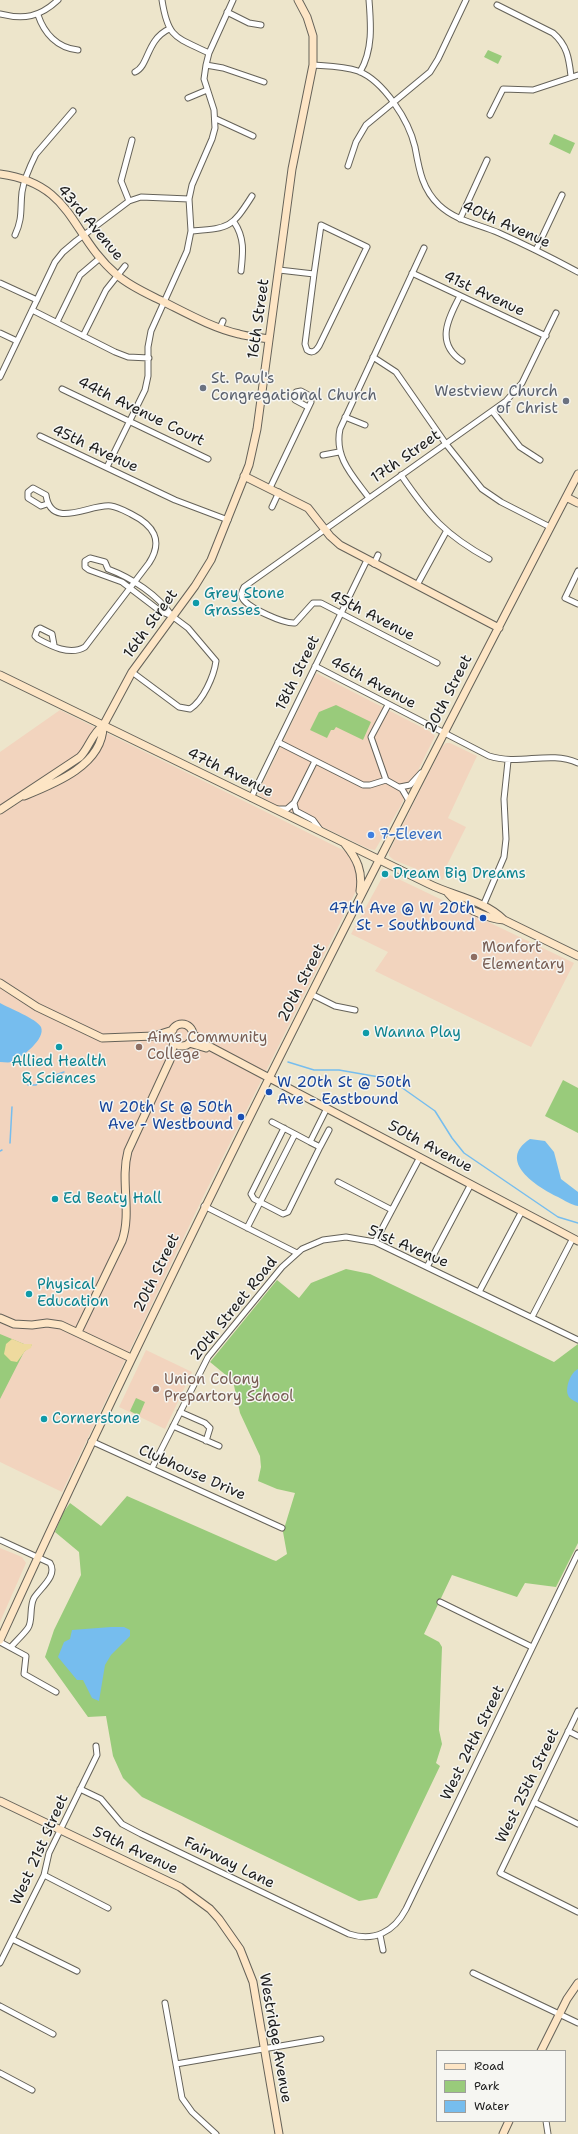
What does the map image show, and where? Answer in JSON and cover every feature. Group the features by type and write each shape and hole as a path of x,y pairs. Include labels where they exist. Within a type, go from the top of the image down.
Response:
{"main road":[{"name":"16th Street","path":"0,810 24,796 48,787 84,764 97,746 103,734 103,726 132,672 205,572 228,520 254,443 292,169 313,65 313,36 307,17 298,0"},
{"name":"43rd Avenue","path":"0,174 25,179 38,185 55,197 100,258 117,275 139,289 164,302 222,324 240,335 269,339"},
{"name":"20th Street","path":"0,1641 91,1441 204,1206 378,860 578,474"},
{"path":"244,476 279,492 308,508 324,530 340,545 499,628"},
{"path":"566,497 578,503"},
{"name":"47th Avenue","path":"0,675 250,798 344,842 378,860 448,893 457,894 483,906 496,913 504,920 578,956"},
{"path":"344,842 355,857 360,868 360,898"},
{"name":"47th Avenue","path":"448,893 454,900 494,919 504,920"},
{"path":"0,983 37,1007 98,1037 108,1039 154,1036 173,1030 176,1026 183,1024 190,1027 193,1034 187,1044 170,1060"},
{"path":"78,1332 122,1241 126,1226 125,1160 170,1060 174,1041 173,1030"},
{"name":"50th Avenue","path":"193,1034 202,1042 576,1240"},
{"path":"154,1036 187,1044"},
{"name":"50th Avenue","path":"187,1044 201,1046 260,1076 269,1078"},
{"path":"0,1318 14,1324 57,1324 78,1332 131,1358"},
{"name":"59th Avenue","path":"0,1801 60,1831 168,1881 190,1894 219,1919 240,1949"},
{"name":"Westridge Avenue","path":"240,1949 253,1982 279,2134"},
{"path":"541,2050 566,1998 578,1983"},
{"path":"503,2134 509,2122"}],"street":[{"path":"0,14 11,17 38,15 58,0"},
{"path":"162,0 168,29 177,37 209,53"},
{"path":"107,467 148,381 151,331 187,251 191,231 189,198 192,185 212,139 216,119 204,79 206,65 209,53 233,0"},
{"path":"360,72 371,37 369,0"},
{"path":"348,166 356,142 366,125 430,72 438,59 466,0"},
{"path":"497,5 553,33 558,37 564,45 570,59 571,76"},
{"path":"227,12 250,23 261,25"},
{"path":"38,15 42,26 53,39 72,49 78,50"},
{"path":"135,72 141,68 155,39 168,29"},
{"path":"206,65 223,68 264,82"},
{"name":"40th Avenue","path":"313,65 345,68 360,72 379,86 393,102 405,120 412,138 419,173 427,190 438,204 460,219 497,232 578,272"},
{"path":"490,115 503,90 533,90 571,76 578,75"},
{"path":"188,98 207,90"},
{"path":"15,235 21,222 22,191 25,179 36,154 73,111"},
{"path":"216,119 253,136"},
{"path":"129,200 121,181 132,140"},
{"path":"460,219 487,160"},
{"path":"191,231 220,228 234,222 252,196"},
{"path":"536,250 562,196"},
{"path":"0,377 55,262 63,252 129,200 141,197 189,198"},
{"path":"234,222 239,230 243,243 240,272"},
{"path":"322,225 367,247 317,350 312,352 306,350 305,344 314,274 322,225"},
{"path":"369,498 342,460 339,452 338,439 345,416 424,248"},
{"path":"57,322 80,275 100,258"},
{"path":"83,336 106,290 125,266"},
{"path":"279,270 314,274"},
{"name":"41st Avenue","path":"412,273 546,336"},
{"path":"0,282 37,300"},
{"path":"460,296 448,320 446,334 453,355 462,361"},
{"path":"32,310 128,357 149,358"},
{"name":"17th Street","path":"242,595 244,587 493,412 517,391 546,336 556,313"},
{"path":"0,333 17,341"},
{"path":"373,357 396,372 446,444 474,481 492,496 550,527"},
{"name":"44th Avenue Court","path":"62,389 208,459"},
{"path":"270,488 312,399 299,391 294,394 295,400 308,407"},
{"path":"300,403 305,394"},
{"path":"493,412 520,447 540,460"},
{"path":"345,416 365,426"},
{"name":"45th Avenue","path":"40,436 175,500 228,520"},
{"path":"322,455 339,452"},
{"path":"401,476 416,497 446,532 489,559"},
{"path":"272,507 279,492"},
{"path":"47,504 58,512 69,513 104,505 113,506 144,520 154,532 156,545 153,556 85,647 70,651 54,645"},
{"path":"417,585 446,532"},
{"path":"374,564 378,555"},
{"path":"132,672 179,707 190,709 198,704 215,669 216,661 188,628 172,616 160,612 130,588 89,570 85,567 85,561 90,558 105,562 108,569 126,576 164,604 172,616"},
{"name":"18th Street","path":"250,798 367,560"},
{"path":"105,576 108,569"},
{"path":"578,571 565,598 578,604"},
{"name":"45th Avenue","path":"242,595 248,604 287,624 295,623 313,603 321,603 437,662"},
{"name":"46th Avenue","path":"315,666 489,756 508,761 553,757 564,758 578,763"},
{"path":"386,780 371,737 388,704"},
{"path":"278,742 363,785 370,785 386,780 400,787 405,792 409,801"},
{"path":"275,809 287,809 294,803 315,760"},
{"path":"483,906 504,857 506,839 504,799 508,761"},
{"path":"400,787 406,787 416,779 428,764"},
{"path":"294,803 296,811 313,820 321,831"},
{"path":"311,994 335,1006 355,1010"},
{"path":"310,1142 327,1108"},
{"path":"272,1122 320,1147"},
{"path":"284,1128 251,1194 254,1199 283,1214 286,1214 330,1130"},
{"path":"247,1228 294,1134"},
{"path":"375,1242 420,1157"},
{"path":"338,1182 392,1210"},
{"path":"427,1267 471,1184"},
{"path":"204,1206 297,1253"},
{"path":"479,1292 522,1211"},
{"name":"51st Avenue","path":"297,1253 310,1244 334,1238 357,1238 375,1242 578,1340"},
{"path":"532,1317 576,1240"},
{"name":"20th Street Road","path":"152,1468 208,1357 282,1267 297,1253"},
{"path":"180,1412 205,1423 210,1428 206,1441"},
{"path":"173,1426 219,1446"},
{"name":"Clubhouse Drive","path":"91,1441 282,1528"},
{"path":"0,1540 50,1563 52,1573 31,1605 29,1627 11,1647"},
{"name":"West 24th Street","path":"380,1935 395,1925 406,1909 578,1552"},
{"path":"440,1602 532,1647"},
{"path":"0,1641 26,1656 24,1674 56,1692"},
{"name":"West 25th Street","path":"578,1711 500,1873 578,1912"},
{"path":"568,1731 578,1736"},
{"name":"West 21st Street","path":"0,1963 44,1875 49,1853 97,1755 96,1746"},
{"name":"Fairway Lane","path":"80,1789 101,1799 122,1824 141,1834 349,1934 357,1936 380,1935"},
{"path":"534,1802 578,1824"},
{"path":"44,1875 108,1908"},
{"path":"380,1935 383,1950"},
{"path":"12,1939 76,1971"},
{"path":"473,1972 578,2023"},
{"path":"166,2004 180,2092 185,2105 216,2134"},
{"path":"0,2006 53,2034"},
{"path":"176,2064 321,2039"},
{"path":"0,2073 32,2090"},
{"path":"546,2122 548,2134"}],"shaded area":[{"path":"316,673 429,731 435,736 400,807 375,850 369,849 262,798 258,793"},
{"name":"Aims Community College","path":"60,710 345,851 354,860 359,875 356,891 204,1195 62,1492 0,1462 0,752"},
{"path":"446,743 450,743 477,756 448,818 466,827 447,865 443,880 394,860 389,856 389,852 442,747"},
{"name":"Monfort Elementary","path":"388,874 574,963 531,1047 375,971 388,952 351,934 383,876"},
{"name":"Union Colony Prepartory School","path":"146,1350 192,1372 165,1429 119,1407"},
{"path":"0,1548 22,1557 26,1563 0,1622"}],"green space":[{"path":"488,50 502,56 498,64 484,57"},
{"path":"554,134 575,143 570,154 549,144"},
{"path":"336,705 371,722 363,740 336,727 334,730 331,730 327,738 310,730 319,712"},
{"path":"563,1080 578,1088 578,1133 545,1116"},
{"path":"346,1269 370,1274 554,1362 578,1344 578,1543 556,1587 525,1583 517,1597 452,1575 424,1634 439,1642 442,1647 439,1730 442,1744 436,1763 440,1766 377,1898 359,1901 142,1797 123,1778 113,1756 106,1716 88,1717 45,1657 54,1630 81,1575 79,1552 55,1532 63,1513 70,1503 101,1526 127,1496 273,1560 276,1561 287,1554 283,1532 295,1493 277,1489 258,1481 261,1467 260,1456 240,1413 233,1381 210,1362 277,1280 299,1298 311,1283"},
{"path":"0,1334 24,1344 32,1345 24,1352 0,1399"},
{"path":"136,1398 145,1402 139,1416 130,1411"}],"sand":[{"path":"12,1339 24,1344 32,1344 31,1348 25,1351 17,1362 11,1361 4,1354 6,1344"}],"water":[{"path":"0,1003 29,1017 41,1027 42,1032 37,1042 12,1062 0,1062"},
{"path":"530,1139 545,1141 554,1152 561,1179 578,1192 578,1206 549,1193 523,1172 518,1164 517,1156 521,1147"},
{"path":"578,1369 578,1403 570,1398 567,1388 571,1376"},
{"path":"124,1627 130,1630 130,1636 111,1655 105,1665 99,1701 92,1698 83,1680 77,1680 58,1657 64,1642 70,1639 72,1630"}],"waterway":[{"path":"288,1062 314,1070 339,1070 379,1077 401,1087 435,1111 452,1138 464,1153 558,1217 578,1223"},
{"path":"28,1085 36,1085 41,1080 64,1072"},
{"path":"10,1143 12,1107"}],"place":[{"name":"St. Paul's Congregational Church","path":"203,388"},
{"name":"Westview Church of Christ","path":"566,401"},
{"name":"Grey Stone Grasses","path":"196,603"},
{"name":"7-Eleven","path":"371,835"},
{"name":"Dream Big Dreams","path":"385,874"},
{"name":"47th Ave @ W 20th St - Southbound","path":"483,918"},
{"name":"Monfort Elementary","path":"474,957"},
{"name":"Wanna Play","path":"366,1033"},
{"name":"Allied Health & Sciences","path":"59,1047"},
{"name":"Aims Community College","path":"139,1047"},
{"name":"W 20th St @ 50th Ave - Eastbound","path":"269,1092"},
{"name":"W 20th St @ 50th Ave - Westbound","path":"241,1117"},
{"name":"Ed Beaty Hall","path":"55,1199"},
{"name":"Physical Education","path":"29,1294"},
{"name":"Union Colony Prepartory School","path":"156,1389"},
{"name":"Cornerstone","path":"44,1419"}]}
